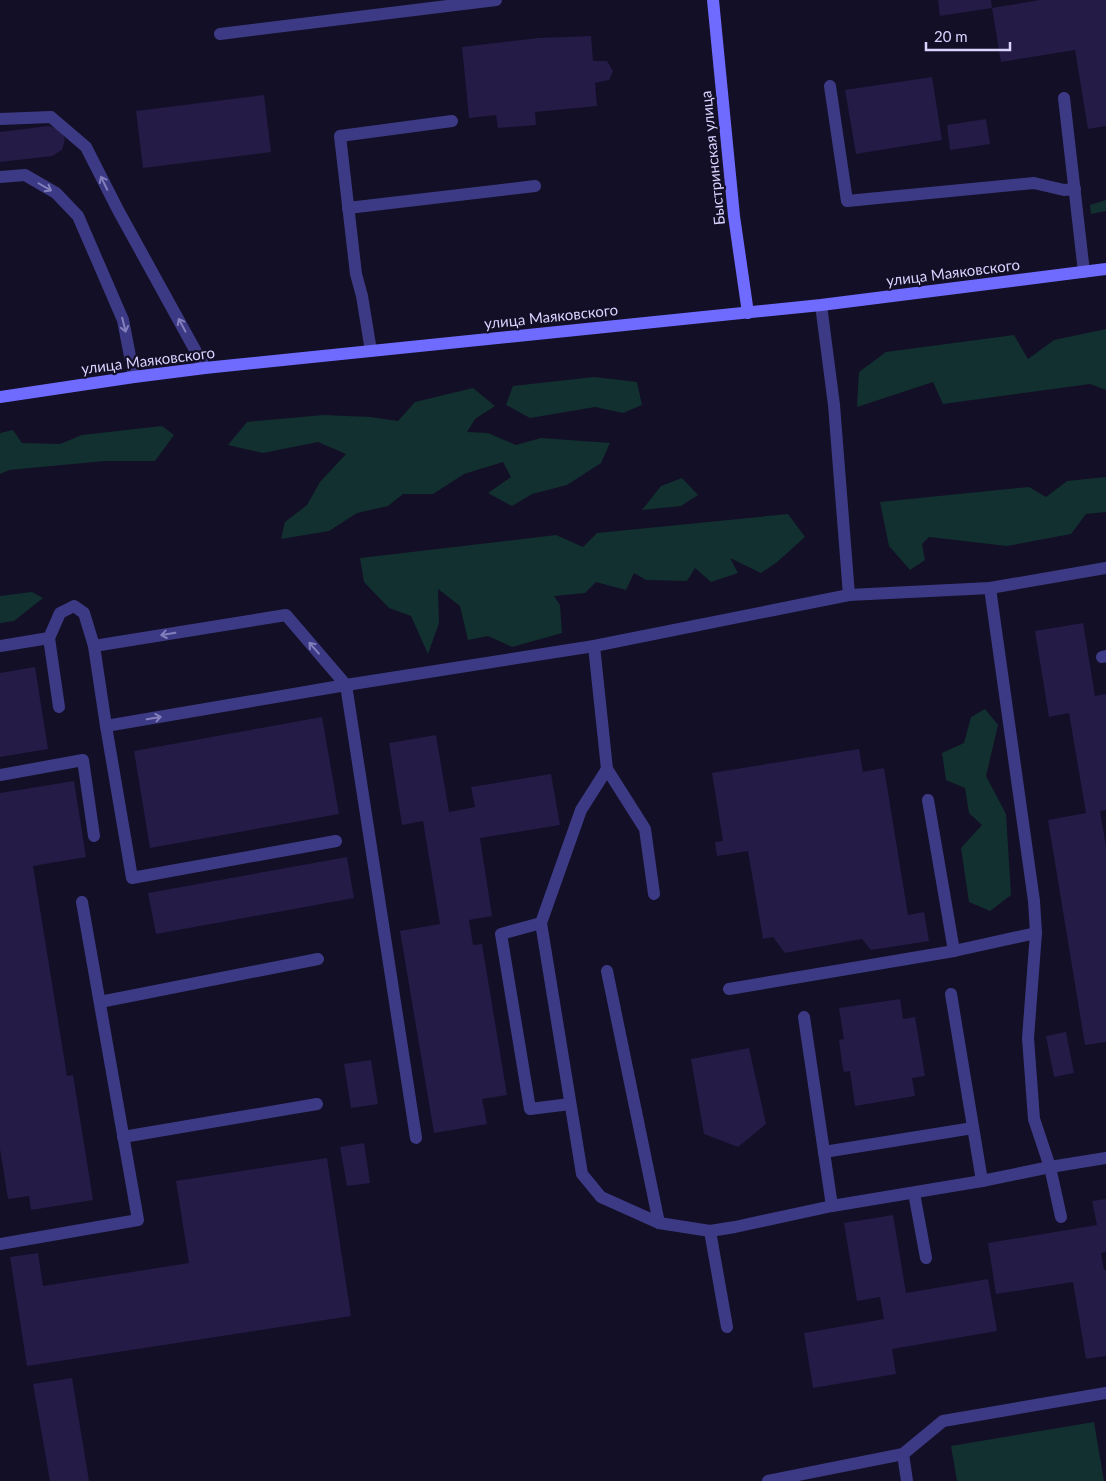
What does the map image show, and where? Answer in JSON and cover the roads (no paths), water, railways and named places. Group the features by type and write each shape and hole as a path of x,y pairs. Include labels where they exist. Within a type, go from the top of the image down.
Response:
{"main road":[{"name":"Быстринская улица","path":"713,0 734,216 748,313"},
{"name":"улица Маяковского","path":"0,397 205,368 821,305 1106,269"}],"lane":[{"path":"220,34 438,4 496,0"},
{"path":"830,86 847,201 1034,182 1064,190 1075,189"},
{"path":"1064,98 1084,272"},
{"path":"0,119 51,117 86,147 118,210 205,368"},
{"path":"371,351 362,296 356,274 340,136 452,121"},
{"path":"0,177 25,174 56,193 78,216 123,320 134,377"},
{"path":"348,208 534,186"},
{"path":"821,305 834,405 849,595"},
{"path":"106,726 346,685 594,646 849,595 990,588 1106,568"},
{"path":"990,588 1034,901 1036,933 1028,1038 1034,1119 1050,1167 1061,1218"},
{"path":"59,707 49,638 60,613 74,606 84,613 94,646 132,878 336,840"},
{"path":"94,646 286,615 346,685 416,1138"},
{"path":"0,646 49,638"},
{"path":"594,646 607,769 645,829 654,894"},
{"path":"0,775 82,760 94,836"},
{"path":"607,769 581,810 540,923 582,1174 601,1197 659,1223 710,1231 832,1206 1106,1158"},
{"path":"928,800 954,951"},
{"path":"0,1244 138,1220 82,902"},
{"path":"540,923 502,934 528,1099 530,1109 570,1104"},
{"path":"729,989 954,951 1036,933"},
{"path":"100,1002 318,959"},
{"path":"607,971 659,1223"},
{"path":"951,994 982,1181"},
{"path":"804,1017 832,1206"},
{"path":"123,1138 317,1104"},
{"path":"824,1152 973,1128"},
{"path":"914,1193 926,1258"},
{"path":"710,1231 727,1328"},
{"path":"768,1481 902,1454 943,1421 1106,1393"},
{"path":"902,1454 907,1481"}]}
